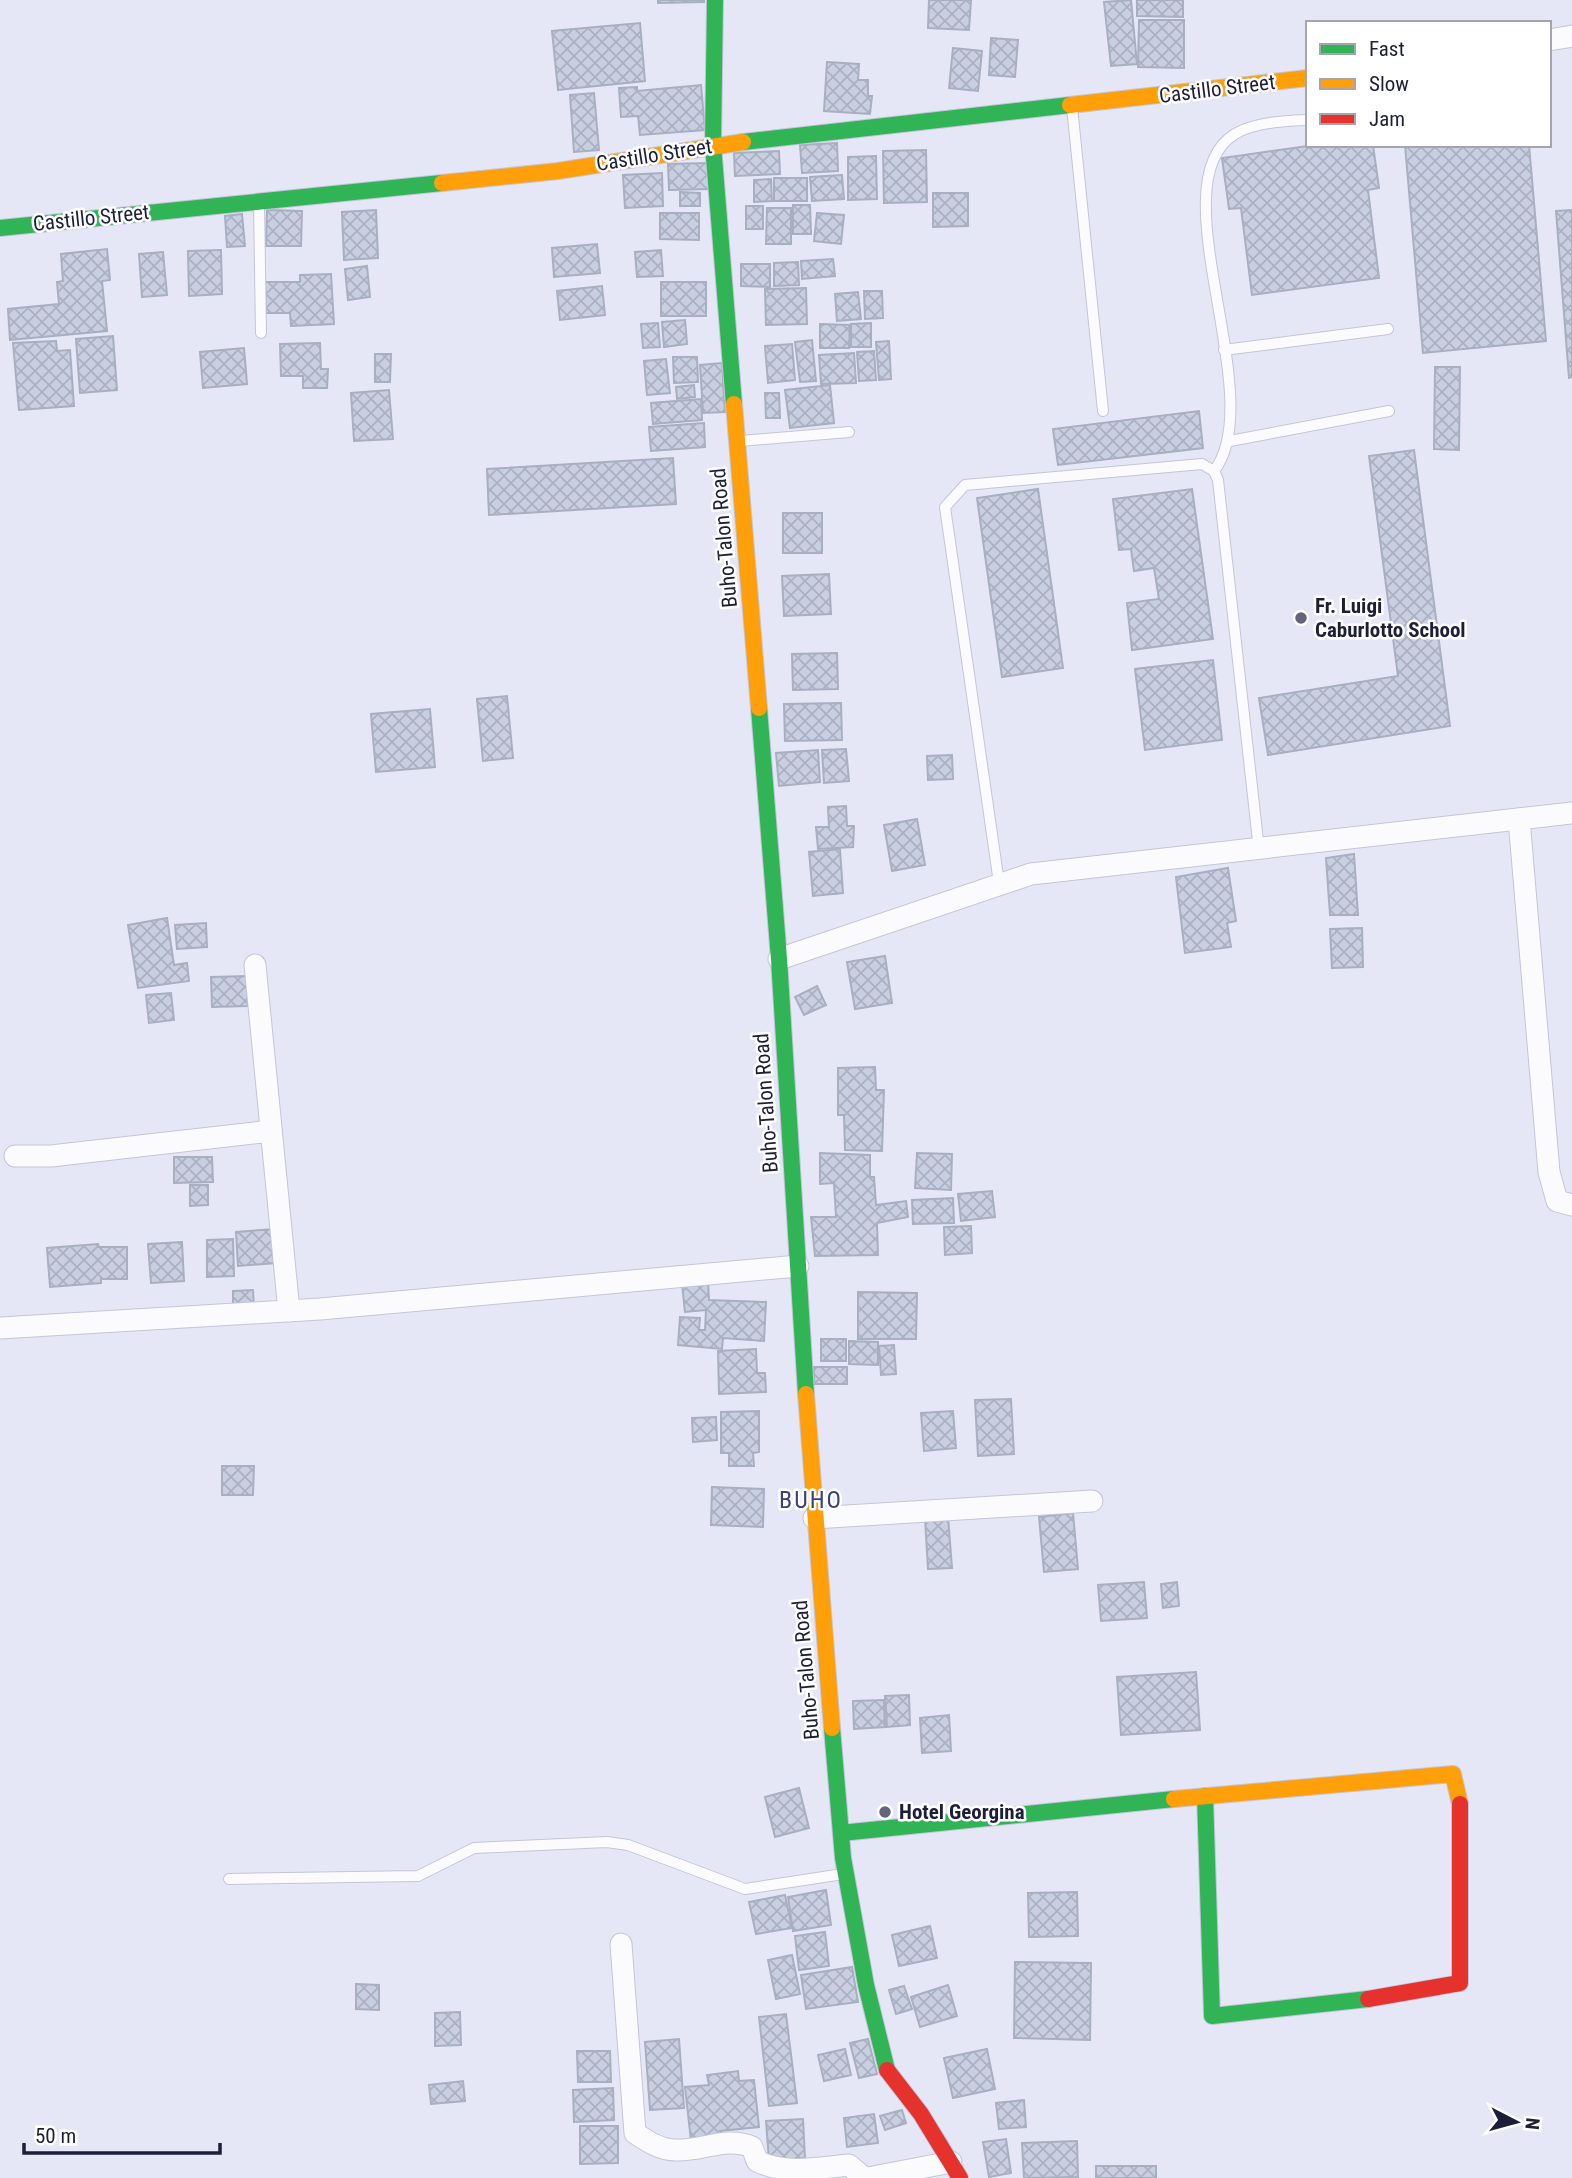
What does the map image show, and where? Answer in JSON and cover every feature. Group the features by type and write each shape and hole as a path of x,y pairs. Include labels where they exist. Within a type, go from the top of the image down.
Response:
{"street":[{"name":"Buho-Talon Road","path":"715,0 713,145 779,959 814,1518 841,1833 866,1986 887,2070 956,2170"},
{"path":"1551,40 1572,36"},
{"name":"Castillo Street","path":"0,228 259,199 558,171 713,145 1072,107 1306,78"},
{"path":"779,959 1031,874 1572,813"},
{"path":"1519,819 1549,1172 1556,1201 1572,1205"},
{"path":"256,965 289,1311"},
{"path":"15,1156 51,1156 271,1131"},
{"path":"0,1328 289,1311 798,1266"},
{"path":"814,1518 1091,1501"},
{"path":"841,1833 1205,1796 1453,1774 1460,1800 1460,1983 1336,2004 1212,2016 1205,1796"},
{"path":"621,1944 635,2133 653,2145 675,2150 739,2141 752,2147 757,2161 771,2168 849,2165 866,2178 956,2170"}],"lane":[{"path":"1072,107 1103,411"},
{"path":"1214,471 1224,457 1230,440 1224,350 1206,214 1207,174 1219,146 1236,133 1253,127 1306,120"},
{"path":"259,199 261,333"},
{"path":"1224,350 1388,329"},
{"path":"1230,440 1389,411"},
{"path":"737,442 849,432"},
{"path":"999,883 945,507 965,485 1202,464 1214,471 1218,480 1259,850"},
{"path":"229,1879 418,1876 474,1848 607,1842 628,1845 745,1889 846,1874"}],"building":[{"path":"658,0 704,0 704,2 658,3"},
{"path":"929,0 971,0 969,30 928,28"},
{"path":"1131,0 1137,64 1111,66 1104,2"},
{"path":"1137,0 1183,0 1183,17 1137,16"},
{"path":"1139,20 1184,20 1184,68 1138,67"},
{"path":"640,23 645,81 558,90 552,31"},
{"path":"991,38 1018,40 1015,77 989,75"},
{"path":"953,48 982,51 978,91 949,88"},
{"path":"827,62 859,64 858,80 868,80 868,96 872,96 870,114 824,111"},
{"path":"701,85 705,130 640,135 638,116 621,117 619,88 637,87 637,91"},
{"path":"594,93 599,150 574,152 570,95"},
{"path":"837,143 838,171 802,173 800,145"},
{"path":"1306,146 1373,147 1379,188 1368,190 1379,278 1252,295 1241,208 1229,209 1222,158"},
{"path":"1405,147 1529,147 1546,341 1423,353"},
{"path":"926,150 927,202 884,203 883,151"},
{"path":"779,151 780,174 735,176 734,153"},
{"path":"876,156 877,199 848,200 848,157"},
{"path":"709,163 710,189 669,190 668,164"},
{"path":"662,173 663,206 625,208 623,175"},
{"path":"842,175 844,199 812,201 810,177"},
{"path":"774,178 807,178 807,201 774,201"},
{"path":"771,179 772,201 754,202 754,180"},
{"path":"680,192 700,193 700,206 680,206"},
{"path":"933,193 968,193 968,226 933,227"},
{"path":"793,205 810,205 811,234 793,234"},
{"path":"746,206 763,206 763,229 746,229"},
{"path":"767,208 791,208 791,244 766,244"},
{"path":"267,210 302,211 301,246 266,246"},
{"path":"376,210 378,258 344,260 342,212"},
{"path":"1572,210 1572,377 1569,378 1556,211"},
{"path":"660,213 699,213 699,240 660,239"},
{"path":"817,213 844,215 841,244 814,241"},
{"path":"242,214 245,246 227,247 225,216"},
{"path":"597,244 600,273 554,277 552,248"},
{"path":"107,249 110,280 102,281 107,331 10,340 8,309 59,304 57,282 63,281 61,254"},
{"path":"221,250 222,294 189,296 188,251"},
{"path":"661,250 663,276 637,277 635,252"},
{"path":"163,252 167,295 142,297 139,254"},
{"path":"833,259 835,276 802,279 801,261"},
{"path":"798,262 799,285 774,286 774,263"},
{"path":"741,264 770,264 770,287 741,286"},
{"path":"367,266 370,297 348,300 345,269"},
{"path":"331,274 334,324 291,326 290,313 266,313 265,282 300,282 300,275"},
{"path":"661,282 706,282 706,316 661,316"},
{"path":"602,286 605,315 560,320 557,291"},
{"path":"806,288 807,324 766,325 765,289"},
{"path":"864,291 882,291 883,318 865,319"},
{"path":"858,292 861,319 837,321 835,294"},
{"path":"685,320 687,344 664,347 662,322"},
{"path":"658,323 660,347 643,348 641,324"},
{"path":"871,323 871,347 851,347 851,324"},
{"path":"820,324 850,325 849,348 820,348"},
{"path":"113,336 117,390 80,393 76,339"},
{"path":"812,340 816,381 800,382 795,342"},
{"path":"56,341 57,351 70,350 74,406 19,410 13,343"},
{"path":"889,341 891,379 879,380 876,342"},
{"path":"320,343 321,369 328,369 327,388 303,388 303,376 281,376 280,344"},
{"path":"792,344 795,380 768,383 765,346"},
{"path":"244,348 247,384 203,388 200,352"},
{"path":"874,351 876,380 859,381 857,352"},
{"path":"854,353 856,383 821,384 819,355"},
{"path":"375,354 391,354 390,382 375,382"},
{"path":"673,357 697,357 698,382 674,383"},
{"path":"666,359 670,393 647,395 644,361"},
{"path":"722,363 725,412 703,413 700,365"},
{"path":"1435,367 1460,367 1459,450 1434,449"},
{"path":"694,385 695,397 677,399 676,387"},
{"path":"830,385 834,423 790,428 785,390"},
{"path":"389,390 393,439 354,441 351,393"},
{"path":"765,393 779,393 780,418 766,418"},
{"path":"701,399 702,420 653,424 651,403"},
{"path":"1199,411 1203,448 1058,465 1053,429"},
{"path":"704,423 705,447 651,451 649,427"},
{"path":"1414,450 1450,726 1268,755 1259,698 1398,676 1369,456"},
{"path":"673,458 676,504 489,515 487,469"},
{"path":"1038,489 1063,668 1002,677 977,498"},
{"path":"1192,489 1213,639 1132,650 1127,603 1159,599 1154,568 1134,571 1131,549 1119,550 1113,499"},
{"path":"783,513 822,513 822,553 783,553"},
{"path":"829,574 831,614 784,616 782,576"},
{"path":"837,653 838,689 793,690 792,654"},
{"path":"1213,660 1222,740 1145,750 1135,669"},
{"path":"507,696 513,758 483,761 477,699"},
{"path":"841,703 842,740 785,741 784,704"},
{"path":"430,709 435,767 376,772 371,714"},
{"path":"846,749 849,781 824,783 822,750"},
{"path":"818,750 820,782 779,786 776,753"},
{"path":"952,755 953,779 928,780 927,756"},
{"path":"846,806 847,826 854,826 853,847 818,849 816,827 829,827 828,807"},
{"path":"917,819 925,865 892,871 884,825"},
{"path":"840,849 843,893 813,896 809,852"},
{"path":"1354,854 1358,915 1330,915 1326,858"},
{"path":"1228,868 1236,921 1227,923 1231,947 1185,953 1176,877"},
{"path":"167,918 174,965 187,963 189,981 138,988 128,925"},
{"path":"206,923 207,947 177,949 175,925"},
{"path":"1362,928 1363,967 1332,968 1330,929"},
{"path":"885,956 892,1003 855,1009 847,962"},
{"path":"247,976 248,1006 212,1007 211,977"},
{"path":"817,986 826,1005 804,1015 795,997"},
{"path":"171,993 174,1020 149,1023 146,995"},
{"path":"875,1067 876,1090 884,1090 882,1151 845,1150 844,1115 838,1115 838,1068"},
{"path":"820,1153 870,1155 870,1177 874,1177 876,1205 906,1201 908,1217 877,1223 878,1255 815,1256 811,1217 836,1217 834,1183 820,1184"},
{"path":"917,1153 952,1154 951,1190 915,1188"},
{"path":"174,1157 212,1157 213,1182 174,1183"},
{"path":"190,1185 208,1185 208,1205 190,1206"},
{"path":"992,1191 995,1217 961,1221 958,1194"},
{"path":"953,1198 954,1223 913,1224 912,1200"},
{"path":"971,1226 972,1253 945,1255 944,1227"},
{"path":"274,1229 276,1263 238,1266 236,1232"},
{"path":"233,1239 234,1276 207,1277 207,1240"},
{"path":"182,1242 184,1281 151,1283 148,1244"},
{"path":"98,1244 99,1247 127,1247 127,1279 101,1279 101,1283 50,1287 47,1248"},
{"path":"708,1281 709,1300 766,1302 764,1341 723,1338 722,1349 678,1345 680,1317 700,1318 699,1330 705,1330 706,1310 685,1312 682,1284"},
{"path":"253,1290 254,1309 233,1309 233,1291"},
{"path":"858,1292 917,1293 916,1339 858,1339"},
{"path":"821,1339 846,1339 846,1361 821,1361"},
{"path":"849,1341 878,1342 878,1365 849,1364"},
{"path":"894,1345 896,1374 881,1375 879,1346"},
{"path":"756,1349 757,1373 765,1373 766,1392 719,1394 718,1351"},
{"path":"814,1367 847,1367 847,1384 814,1384"},
{"path":"1011,1399 1014,1454 978,1456 975,1400"},
{"path":"759,1411 759,1452 753,1453 754,1466 729,1466 729,1453 721,1453 721,1412"},
{"path":"953,1411 956,1448 924,1451 921,1413"},
{"path":"716,1417 717,1440 693,1442 692,1418"},
{"path":"222,1466 254,1466 253,1495 222,1495"},
{"path":"712,1487 764,1489 763,1527 711,1525"},
{"path":"1073,1513 1078,1569 1044,1572 1039,1517"},
{"path":"948,1516 952,1568 928,1569 925,1518"},
{"path":"1144,1582 1147,1618 1101,1621 1098,1585"},
{"path":"1177,1582 1179,1606 1163,1608 1161,1584"},
{"path":"1196,1672 1200,1730 1121,1735 1117,1677"},
{"path":"909,1695 910,1725 887,1727 885,1696"},
{"path":"884,1700 885,1727 854,1729 853,1701"},
{"path":"949,1715 951,1751 922,1753 920,1718"},
{"path":"799,1788 809,1828 775,1837 765,1797"},
{"path":"826,1890 831,1925 793,1931 788,1897"},
{"path":"1077,1892 1078,1936 1029,1937 1028,1893"},
{"path":"785,1895 792,1928 756,1934 749,1902"},
{"path":"930,1926 937,1958 899,1966 892,1935"},
{"path":"825,1932 829,1966 799,1970 795,1936"},
{"path":"792,1955 800,1994 776,1999 768,1960"},
{"path":"1015,1962 1091,1963 1090,2040 1014,2038"},
{"path":"852,1967 858,2002 806,2009 801,1975"},
{"path":"356,1984 379,1985 379,2010 356,2009"},
{"path":"948,1985 957,2016 920,2027 911,1997"},
{"path":"904,1986 912,2009 896,2014 889,1990"},
{"path":"460,2012 461,2045 435,2046 435,2013"},
{"path":"786,2014 797,2103 769,2106 759,2017"},
{"path":"679,2039 684,2108 650,2110 645,2042"},
{"path":"868,2039 877,2074 859,2078 850,2043"},
{"path":"845,2049 851,2075 824,2081 818,2055"},
{"path":"987,2049 995,2089 953,2098 944,2058"},
{"path":"577,2051 610,2051 611,2082 578,2082"},
{"path":"738,2071 739,2081 754,2080 759,2127 720,2131 721,2139 691,2141 685,2087 709,2085 707,2075"},
{"path":"463,2081 465,2101 431,2104 429,2085"},
{"path":"613,2088 614,2120 574,2122 573,2090"},
{"path":"1024,2100 1026,2127 999,2129 996,2103"},
{"path":"902,2110 906,2123 885,2130 880,2116"},
{"path":"874,2114 878,2143 847,2147 844,2118"},
{"path":"803,2119 805,2158 769,2161 766,2121"},
{"path":"580,2126 618,2126 618,2163 580,2164"},
{"path":"1006,2139 1011,2173 989,2177 983,2142"},
{"path":"1077,2141 1078,2177 1024,2178 1022,2143"},
{"path":"1096,2166 1156,2166 1156,2178 1096,2178"}],"traffic: fast":[{"path":"715,0 713,145 734,404"},
{"path":"743,142 1070,105"},
{"path":"0,228 442,183"},
{"path":"759,708 779,959 806,1394"},
{"path":"832,1728 843,1858 866,1985 887,2070"},
{"path":"1205,1796 1212,2016 1368,1999"},
{"path":"841,1833 1174,1799"}],"traffic: slow":[{"path":"1070,105 1306,78"},
{"path":"442,183 558,171 743,142"},
{"path":"734,404 759,708"},
{"path":"806,1394 832,1728"},
{"path":"1174,1799 1453,1774 1460,1804"}],"traffic: jam":[{"path":"1368,1999 1460,1983 1460,1804"},
{"path":"887,2070 921,2114 960,2178"}],"place":[{"name":"Fr. Luigi Caburlotto School","path":"1301,618"},
{"name":"Hotel Georgina","path":"885,1812"}],"district":[{"name":"BUHO","path":"811,1500"}]}
